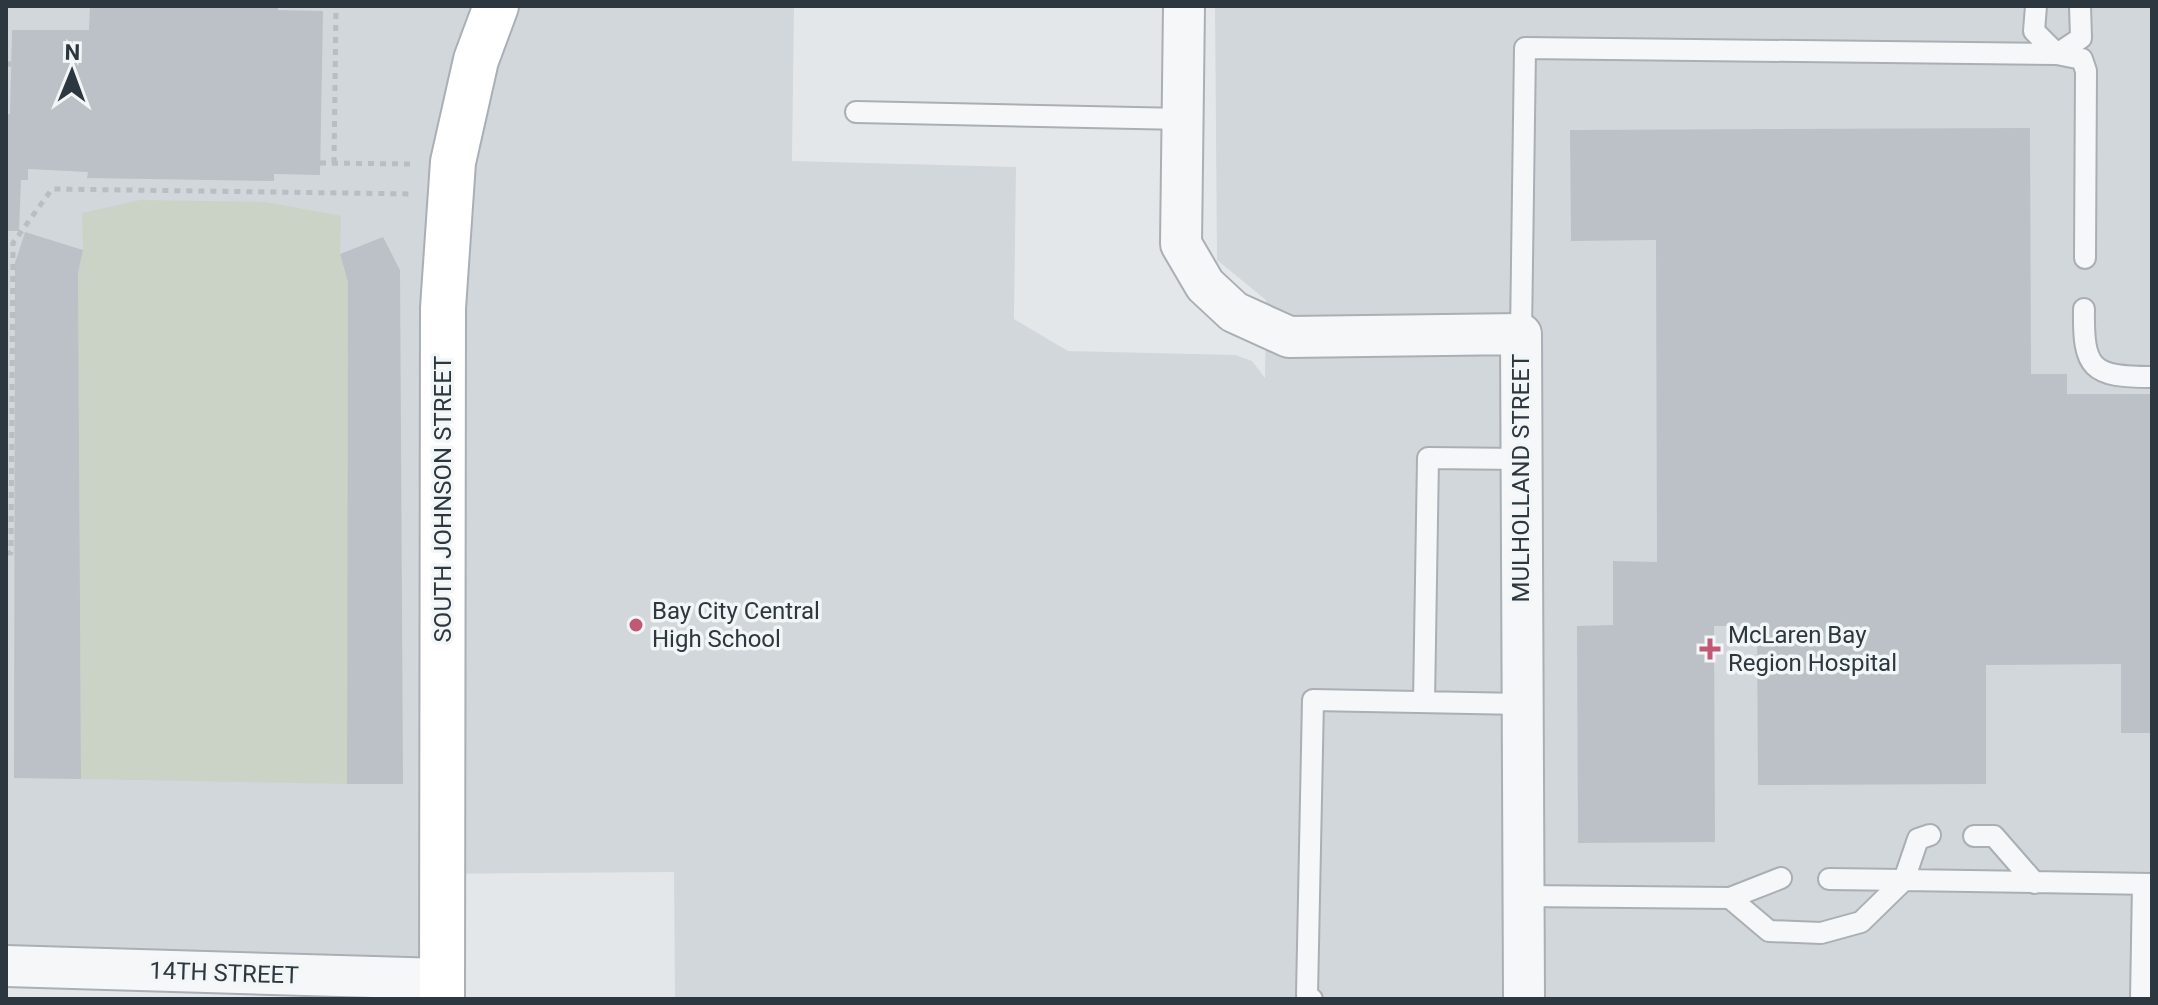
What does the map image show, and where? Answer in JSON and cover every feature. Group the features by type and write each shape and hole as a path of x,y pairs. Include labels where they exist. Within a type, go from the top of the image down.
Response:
{"street":[{"name":"SOUTH JOHNSON STREET","path":"442,989 443,308 453,162 476,60 496,6"},
{"name":"MULHOLLAND STREET","path":"1184,6 1181,244 1205,285 1234,312 1289,337 1521,334 1524,999"},
{"name":"14TH STREET","path":"6,966 442,989"}],"lane":[{"path":"2036,6 2034,31 2057,54"},
{"path":"2057,54 2081,38 2080,6"},
{"path":"1521,334 1525,48 2057,54 2082,59 2086,71 2085,258"},
{"path":"856,112 1183,119"},
{"path":"2084,309 2084,349 2090,360 2102,371 2118,377 2152,377"},
{"path":"1424,702 1428,458 1521,459"},
{"path":"1312,999 1307,995 1313,700 1522,704"},
{"path":"1730,898 1769,931 1821,933 1861,922 1904,880 1918,839 1930,835"},
{"path":"1974,836 1994,836 2035,883"},
{"path":"1524,896 1730,898 1781,878"},
{"path":"1829,879 2148,884 2141,999"}],"path":[{"path":"328,6 336,14"},
{"path":"334,163 336,6"},
{"path":"320,163 412,164"},
{"path":"6,553 11,553 13,243 52,189 412,194"}],"shaded area":[{"path":"6,6 794,6 792,161 1016,167 1014,319 1068,351 1235,355 1252,361 1265,378 1266,300 1217,260 1215,6 2152,6 2152,999 675,999 674,872 425,874 425,960 6,948"},
{"path":"140,200 266,202 341,216 340,254 348,283 347,784 81,779 78,273 83,250 82,213"}],"building":[{"path":"90,6 278,6 278,10 323,11 320,175 274,174 274,181 87,178 88,172 28,169 28,180 21,180 19,231 6,231 6,114 10,114 12,30 89,30"},
{"path":"2030,128 2031,374 2067,374 2067,394 2152,394 2152,733 2121,733 2121,664 1986,665 1986,784 1758,785 1757,626 1714,626 1715,842 1578,843 1577,626 1613,625 1613,561 1657,562 1656,240 1571,241 1570,130"},
{"path":"25,232 83,250 78,273 81,779 14,778 15,263"},
{"path":"383,237 400,270 403,784 347,784 348,282 340,254"}],"place":[{"name":"Bay City Central High School","path":"636,625"},
{"name":"McLaren Bay Region Hospital","path":"1710,649"}]}
